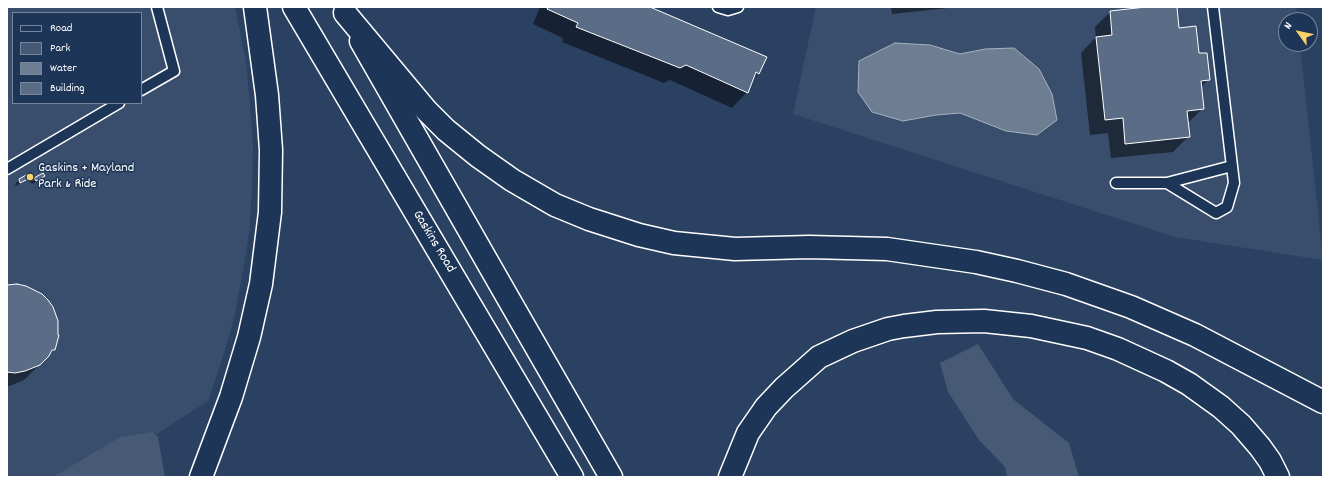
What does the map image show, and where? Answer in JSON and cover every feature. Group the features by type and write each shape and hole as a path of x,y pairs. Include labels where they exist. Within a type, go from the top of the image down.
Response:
{"main road":[{"path":"201,477 231,397 249,337 261,284 270,212 271,150 267,95 255,7"},
{"name":"Gaskins Road","path":"294,7 572,477"},
{"path":"343,10 426,110 446,130 478,156 512,180 555,205 589,219 639,235 674,243 735,248 809,247 887,249 976,262 1017,271 1066,284 1131,307 1195,335 1323,402"},
{"path":"343,10 611,477"},
{"path":"730,477 748,433 766,407 784,388 819,357 852,341 896,327 937,322 984,321 1031,326 1086,338 1118,349 1166,371 1189,384 1221,407 1241,424 1260,447 1278,477"}],"lane":[{"path":"142,89 174,71 157,7"},
{"path":"718,7 728,10 738,7"},
{"path":"1167,184 1216,213 1227,207 1234,183 1213,7"},
{"path":"7,169 117,104"},
{"path":"1116,183 1167,184 1232,166"}],"shaded area":[{"path":"7,7 235,7 246,61 250,104 253,148 252,191 249,234 242,276 234,318 222,360 208,401 91,477 7,477"},
{"path":"816,7 1296,7 1297,12 1278,12 1278,52 1301,52 1323,260 1175,237 793,114"}],"green space":[{"path":"978,344 1013,399 1069,443 1079,477 1007,477 1005,467 979,440 948,392 940,363"},
{"path":"152,432 158,437 165,477 53,477 120,437"}],"water":[{"path":"895,43 930,45 960,54 985,49 1014,48 1039,69 1052,94 1057,120 1037,135 1006,131 960,113 936,115 903,121 872,112 858,92 859,61"}],"building":[{"path":"548,7 650,7 767,57 759,74 756,72 748,93 686,65 680,68 576,27 578,23 547,9"},
{"path":"1146,7 1177,7 1179,28 1196,26 1199,53 1207,53 1210,80 1201,81 1204,109 1187,111 1190,137 1125,144 1123,118 1105,120 1096,37 1112,35 1110,11"},
{"path":"43,173 45,176 36,181 34,178"},
{"path":"28,174 30,178 20,183 19,179"},
{"path":"17,284 26,286 42,294 48,300 53,307 58,321 59,335 55,350 52,350 49,356 40,365 15,373 7,372 7,285"}],"place":[{"name":"Gaskins + Mayland Park & Ride","path":"30,177"}]}
